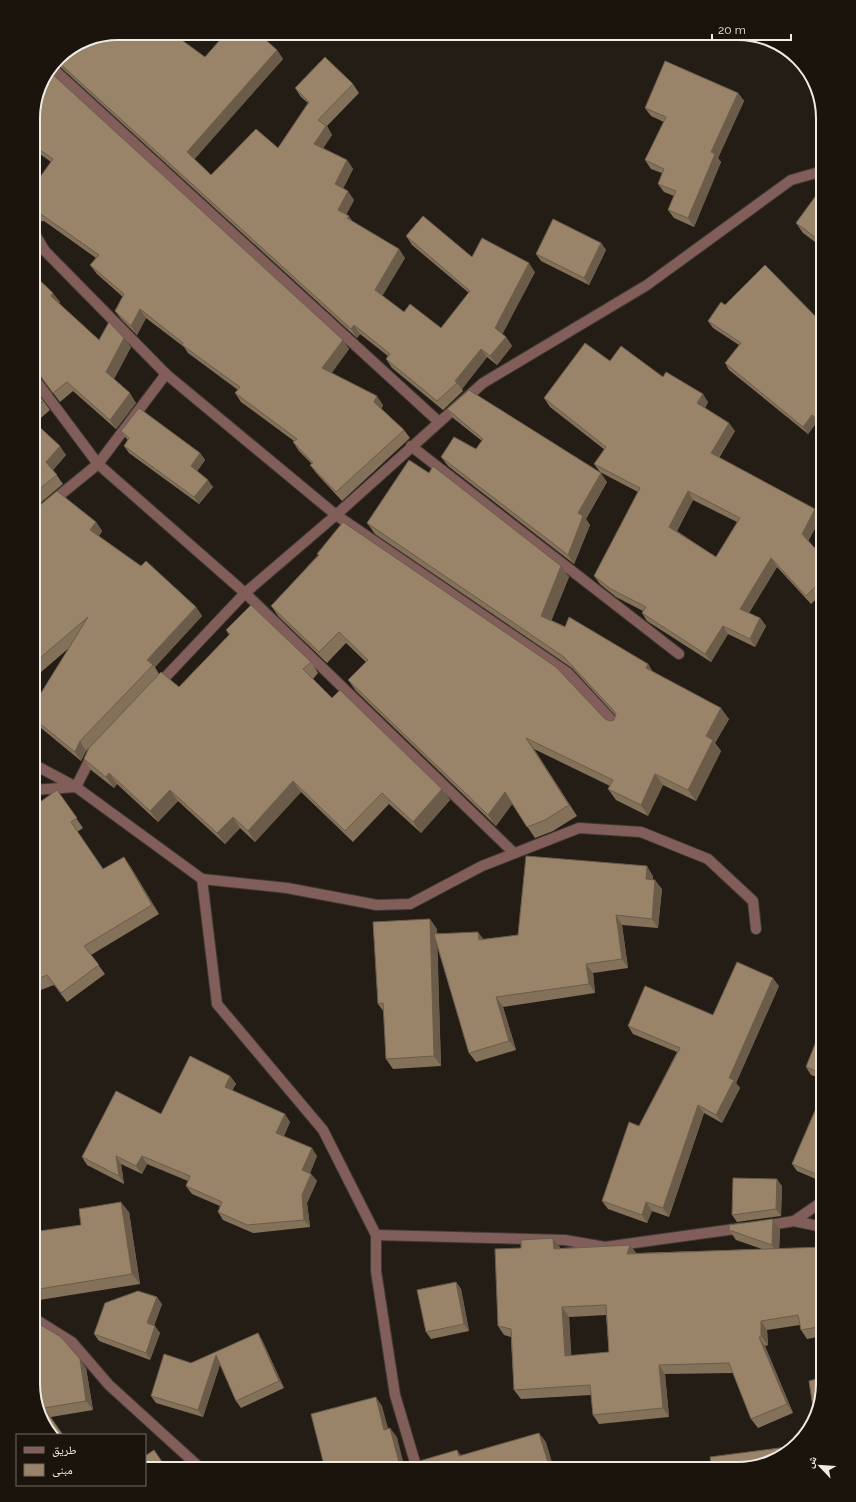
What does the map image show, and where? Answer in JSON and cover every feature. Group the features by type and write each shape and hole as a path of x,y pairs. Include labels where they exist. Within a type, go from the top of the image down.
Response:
{"street":[{"path":"56,70 439,422"},
{"path":"152,691 245,593 336,515 411,446 483,383 647,285 792,180 816,173"},
{"path":"40,243 45,251 166,374 336,515 568,673 617,726"},
{"path":"40,511 98,464 166,374"},
{"path":"40,386 98,464 245,593 514,854"},
{"path":"411,446 679,654"},
{"path":"76,787 91,755 102,743"},
{"path":"40,768 76,787 202,879 286,888 377,905 410,904 482,866 578,828 641,832 708,859 753,901 756,929"},
{"path":"40,790 76,787"},
{"path":"202,879 216,1004 322,1130 376,1235 376,1271 395,1395 415,1462"},
{"path":"794,1222 816,1206"},
{"path":"376,1235 565,1240 605,1247 794,1222 816,1226"},
{"path":"40,1322 72,1342 109,1385 194,1462"}],"building":[{"path":"182,40 205,57 220,40 266,40 277,50 187,152 211,175 256,129 278,148 309,102 295,88 325,57 353,84 318,120 326,126 314,144 347,160 335,184 348,191 338,210 349,216 347,218 399,249 375,290 404,312 410,304 441,328 470,291 406,236 423,216 472,257 482,238 529,263 495,328 506,337 490,356 481,349 455,381 457,383 437,401 386,359 390,354 354,325 351,329 61,65 66,59 83,48 107,41"},
{"path":"665,61 738,93 711,152 715,154 688,218 668,210 676,191 658,184 664,169 645,160 666,117 645,108"},
{"path":"53,75 343,340 322,368 377,396 374,402 404,430 336,492 310,465 313,463 293,442 297,439 235,393 240,387 182,345 183,343 140,309 131,326 115,311 124,294 90,265 99,255 40,213 40,177 53,159 40,150 41,107 46,88"},
{"path":"816,196 816,238 796,223"},
{"path":"553,219 601,243 584,278 536,254"},
{"path":"765,265 816,317 816,418 812,415 803,427 725,363 741,343 708,321 721,302 725,305"},
{"path":"40,281 53,293 51,296 99,340 109,322 124,338 106,372 130,393 110,420 67,382 53,393 40,375"},
{"path":"585,343 610,361 621,346 663,377 666,372 703,394 697,403 729,423 711,453 815,509 802,534 816,549 816,586 806,596 771,558 740,609 760,618 750,639 723,626 705,654 642,613 646,607 611,589 594,576 640,488 594,464 606,447 544,398","holes":["688,491 740,518 716,557 669,527"]},
{"path":"469,390 601,473 578,513 583,516 568,555 441,457 454,437 476,449 483,439 447,409"},
{"path":"40,397 43,401 40,404"},
{"path":"139,408 200,453 191,466 208,480 194,497 124,446 129,438 121,431"},
{"path":"40,427 60,446 46,462 57,475 40,488"},
{"path":"409,460 429,473 433,466 561,566 541,616 565,627 569,617 648,664 646,668 721,708 706,736 713,740 688,790 655,774 641,805 608,789 613,780 526,738 569,805 545,820 527,827 505,792 488,815 348,680 368,660 339,632 319,652 271,606 319,555 317,554 343,522 556,667 605,719 610,721 614,720 616,714 614,711 564,657 367,523"},
{"path":"57,491 96,522 90,530 141,566 146,561 196,607 147,660 153,665 80,741 75,752 40,724 40,695 88,617 40,658 40,505"},
{"path":"251,605 311,662 303,669 332,698 340,690 442,789 413,822 382,793 345,831 293,781 248,831 233,817 217,833 170,790 150,811 109,773 106,777 84,759 89,748 161,672 179,687 230,634 226,630"},
{"path":"57,790 77,818 71,822 103,869 124,857 152,905 84,946 99,965 61,993 47,975 40,978 40,802"},
{"path":"526,856 647,866 646,879 655,880 652,919 616,915 622,959 586,964 589,984 496,997 509,1041 469,1053 434,934 478,932 479,940 518,935"},
{"path":"430,919 434,1056 386,1059 383,1003 378,1004 373,922"},
{"path":"737,962 773,978 729,1078 734,1080 716,1115 698,1105 663,1208 646,1202 642,1215 602,1201 629,1122 639,1126 680,1048 628,1026 645,986 713,1015"},
{"path":"816,1042 816,1071 806,1067"},
{"path":"190,1056 230,1076 225,1087 285,1114 276,1133 312,1148 302,1170 311,1174 302,1195 304,1220 247,1225 218,1212 222,1202 186,1186 190,1176 142,1156 136,1166 116,1156 119,1176 82,1157 116,1091 161,1114"},
{"path":"816,1108 816,1174 792,1164"},
{"path":"733,1178 777,1179 776,1209 732,1215"},
{"path":"121,1202 132,1274 40,1289 40,1231 81,1225 79,1209"},
{"path":"773,1219 772,1245 729,1230 729,1225"},
{"path":"553,1238 554,1249 630,1245 627,1254 816,1247 816,1327 801,1330 798,1315 761,1321 761,1336 759,1337 787,1404 751,1419 729,1363 659,1365 663,1408 593,1415 590,1385 514,1390 511,1329 498,1326 495,1249 521,1248 521,1240","holes":["606,1305 609,1352 565,1356 562,1307"]},
{"path":"456,1282 464,1324 426,1332 417,1290"},
{"path":"138,1291 157,1297 147,1323 155,1326 146,1353 94,1334 105,1303"},
{"path":"40,1325 61,1337 80,1359 86,1401 44,1408 62,1434 58,1434 53,1428 48,1419 41,1400"},
{"path":"258,1333 279,1381 236,1401 216,1355 198,1410 151,1396 164,1354 191,1363"},
{"path":"816,1379 813,1405 809,1381"},
{"path":"376,1397 384,1430 390,1428 399,1462 323,1462 311,1414"},
{"path":"539,1433 548,1462 416,1462 457,1450 459,1456"},
{"path":"784,1447 768,1456 749,1461 711,1462 710,1457"},
{"path":"154,1450 162,1462 146,1462 146,1455"}]}
